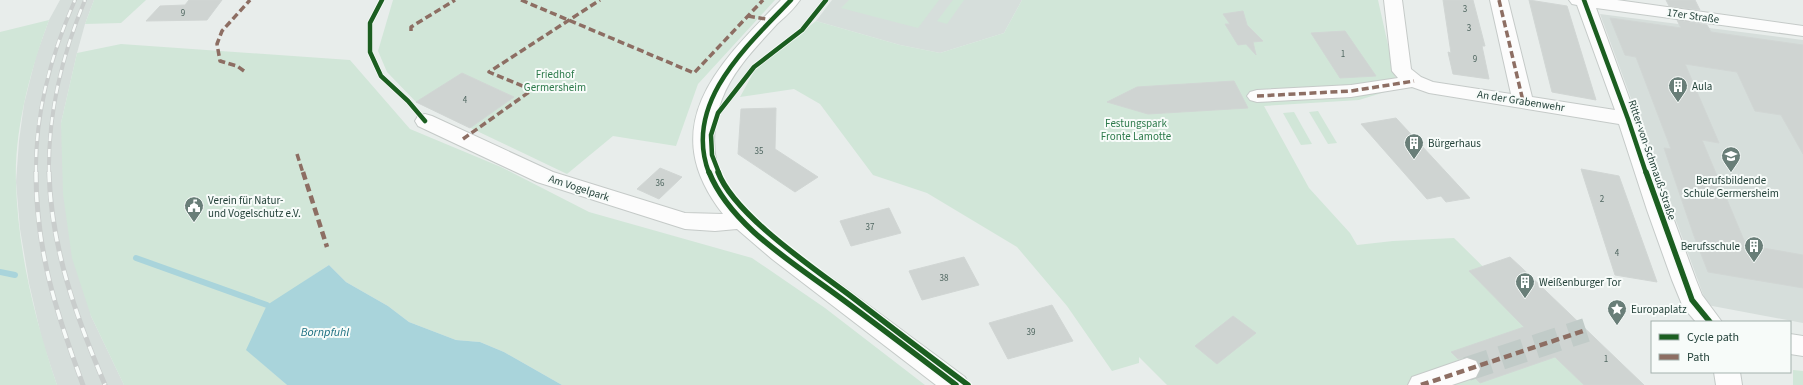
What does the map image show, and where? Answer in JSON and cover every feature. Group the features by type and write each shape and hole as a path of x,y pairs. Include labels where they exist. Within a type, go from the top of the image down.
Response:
{"street":[{"path":"791,0 751,41 723,78 710,101 703,136 704,157 713,180 724,199 742,220 789,258 956,385"},
{"path":"1393,0 1402,71 1414,81"},
{"path":"1499,0 1523,101"},
{"name":"17er Straße","path":"1582,0 1803,31"},
{"name":"Ritter-von-Schmauß-Straße","path":"1582,0 1628,119 1658,210 1684,280 1692,300 1709,321"},
{"path":"1257,96 1351,91 1414,81"},
{"name":"An der Grabenwehr","path":"1414,81 1429,87 1628,119"},
{"name":"Am Vogelpark","path":"424,121 545,177 685,221 701,223 742,220"},
{"path":"1791,344 1803,346"},
{"path":"1421,385 1467,369"},
{"path":"1727,373 1729,385"}],"shaded area":[{"path":"60,0 94,0 85,24 77,53 61,123 91,316 124,385 57,385 42,340 29,283 20,229 16,182 24,104 36,56 49,20"},
{"path":"832,0 1022,0 1004,33 940,53 900,45 816,21"},
{"name":"Berufsbildende Schule Germersheim","path":"1600,14 1803,40 1803,323 1707,305"}],"green space":[{"path":"94,0 146,0 121,23 85,24"},
{"name":"Friedhof Germersheim","path":"393,0 775,0 698,84 676,146 613,136 567,174 416,102 387,72 378,51"},
{"path":"849,0 939,0 918,28 841,8"},
{"path":"953,0 964,0 947,24 937,21"},
{"name":"Festungspark Fronte Lamotte","path":"1022,0 1378,0 1395,76 1401,87 1359,100 1264,106 1309,188 1350,233 1357,245 1393,241 1454,238 1603,385 1167,385 1139,357 1139,363 1112,371 1067,306 1017,247 927,193 873,175 820,104 794,89 740,97 756,68 816,21 900,45 940,53 1004,33"},
{"path":"49,20 36,58 25,100 18,142 16,183 20,235 29,286 57,385 0,385 0,32"},
{"path":"121,44 350,60 410,129 501,167 589,212 752,258 825,308 925,385 562,385 504,352 480,342 456,340 409,322 388,306 346,282 329,265 302,283 247,350 287,385 124,385 91,316 72,258 63,194 61,123 77,53"},
{"path":"1318,111 1337,143 1328,144 1309,112"},
{"path":"1294,112 1312,144 1301,145 1283,113"},
{"path":"1793,370 1803,371 1803,385 1793,385"}],"water":[{"name":"Bornpfuhl","path":"329,265 346,282 388,306 409,322 456,340 480,342 504,352 562,385 287,385 246,350 267,305"}],"building":[{"path":"189,0 222,0 207,20 146,21 160,6 185,5"},
{"path":"1443,0 1473,0 1485,46 1482,46 1489,79 1453,74 1448,52 1451,53"},
{"path":"1529,0 1567,6 1596,100 1552,92"},
{"path":"1666,0 1695,0 1700,10 1669,6"},
{"path":"1243,11 1247,25 1263,41 1253,42 1256,55 1246,44 1238,45 1225,24 1230,24 1223,14"},
{"path":"1610,18 1681,28 1677,20 1707,25 1711,32 1803,45 1803,154 1781,115 1755,111 1737,72 1685,64 1719,143 1702,140 1746,245 1803,255 1803,288 1708,272 1664,148 1671,149 1636,57 1625,55"},
{"path":"1345,31 1376,76 1340,78 1311,33"},
{"path":"462,73 514,97 470,128 416,102"},
{"path":"1234,81 1248,108 1148,114 1107,102 1137,87"},
{"path":"776,108 775,149 818,177 795,192 738,154 741,109"},
{"name":"Bürgerhaus","path":"1396,118 1470,198 1446,202 1441,196 1427,199 1361,124"},
{"path":"660,168 682,177 659,199 637,189"},
{"path":"1581,169 1619,176 1657,282 1615,275"},
{"path":"889,208 901,233 851,246 840,221"},
{"path":"964,257 979,285 922,300 909,271"},
{"name":"Weißenburger Tor","path":"1510,257 1644,385 1584,385 1555,357 1480,383 1476,379 1481,370 1477,360 1467,357 1458,359 1451,352 1524,327 1469,271"},
{"path":"1052,305 1073,341 1008,359 989,323"},
{"path":"1233,316 1256,333 1217,364 1195,346"}],"waterway":[{"name":"Bornpfuhl","path":"136,258 267,305"},
{"name":"Bornpfuhl","path":"0,272 15,275"}],"tunnel":[{"path":"1467,369 1586,330"}],"railway":[{"path":"36,172 38,128 46,84 66,21 75,0"},
{"path":"49,172 51,128 58,85 63,63 85,0"},
{"path":"36,172 40,228 49,281 64,332 83,385"},
{"path":"49,172 51,200 60,255 75,307 105,385"}],"marked path":[{"path":"244,71 237,66 220,61 217,44 222,31 250,0"},
{"path":"411,31 411,27 455,0"},
{"path":"521,0 694,73 763,0"},
{"path":"463,139 532,90 489,72 600,0"},
{"path":"1499,0 1523,101"},
{"path":"748,16 772,20"},
{"path":"1257,96 1351,91 1414,81"},
{"path":"297,154 327,247"},
{"path":"1421,385 1586,330"}],"cycle path":[{"path":"382,0 370,23 370,52 381,76 408,101 425,121"},
{"path":"791,0 734,61 716,88 708,111 704,131 704,151 712,180 721,196 748,226 764,240 956,385"},
{"path":"826,0 802,30 754,67 718,113 711,135 712,155 720,177 731,195 752,218 801,259 968,385"},
{"path":"1584,0 1628,119 1658,210 1684,280 1692,300 1709,321"}],"place":[{"name":"Aula","path":"1678,103"},
{"name":"Bürgerhaus","path":"1414,160"},
{"name":"Berufsbildende Schule Germersheim","path":"1731,173"},
{"name":"Verein für Natur- und Vogelschutz e.V.","path":"194,223"},
{"name":"Berufsschule","path":"1754,263"},
{"name":"Weißenburger Tor","path":"1525,299"},
{"name":"Europaplatz","path":"1617,326"}]}
